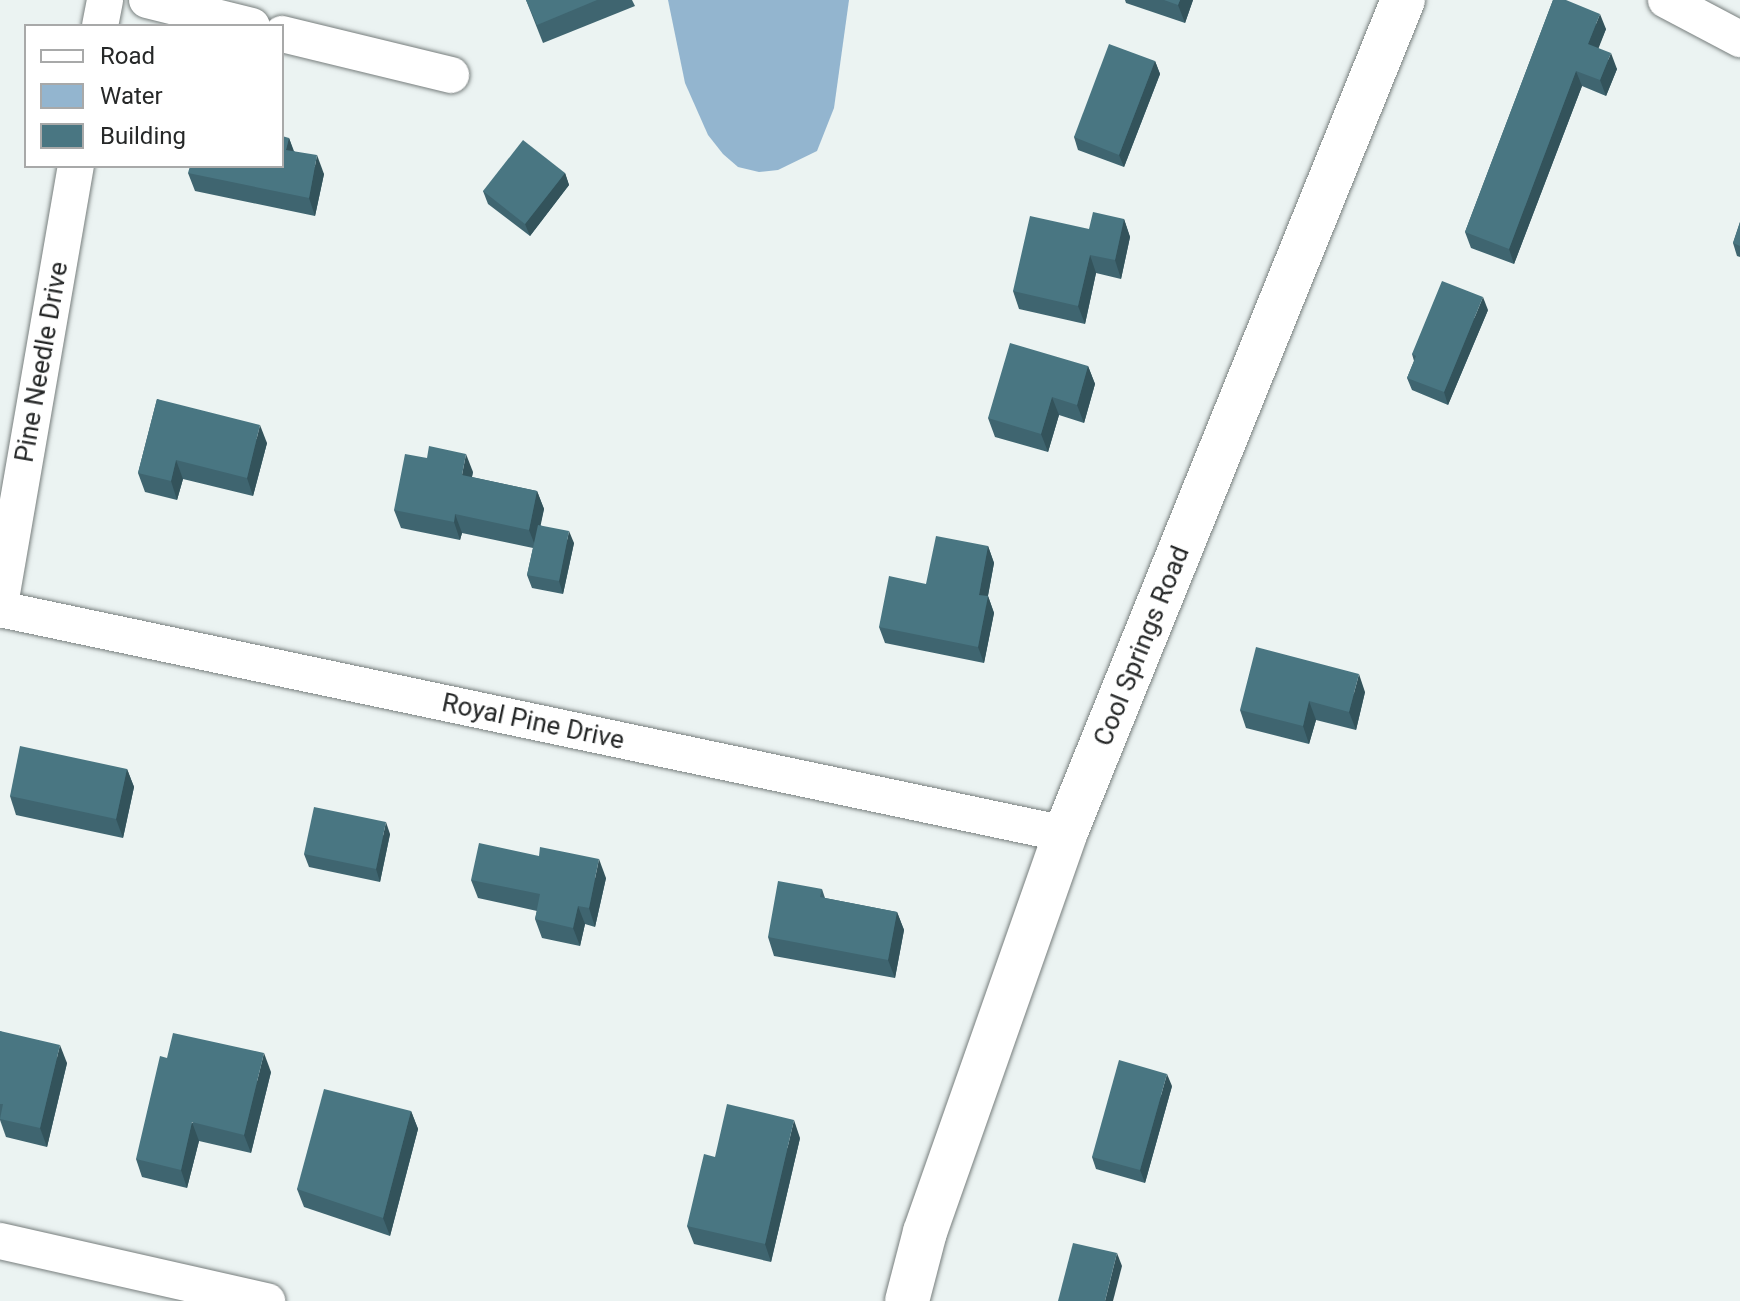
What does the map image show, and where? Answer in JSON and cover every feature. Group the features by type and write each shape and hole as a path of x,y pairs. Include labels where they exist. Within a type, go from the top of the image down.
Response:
{"street":[{"path":"100,24 105,0"},
{"path":"147,0 244,24"},
{"name":"Cool Springs Road","path":"907,1301 925,1232 1065,834 1403,0"},
{"path":"1666,0 1740,39"},
{"path":"284,34 451,75"},
{"name":"Pine Needle Drive","path":"0,607 76,168"},
{"name":"Royal Pine Drive","path":"0,607 1065,834"},
{"path":"0,1241 267,1301"}],"water":[{"path":"668,0 849,0 834,108 817,151 778,170 759,172 738,167 723,154 708,135 685,83"}],"building":[{"path":"526,0 597,0 537,25"},
{"path":"1553,0 1566,0 1600,14 1588,44 1611,53 1600,80 1576,71 1509,249 1465,232"},
{"path":"1109,44 1155,61 1119,155 1074,137"},
{"path":"284,137 289,138 286,150 317,155 309,198 188,173 189,168 284,168"},
{"path":"523,140 565,173 525,224 483,191"},
{"path":"1093,212 1124,219 1115,260 1090,255 1078,306 1013,291 1030,216 1089,229"},
{"path":"1740,222 1740,246 1733,243"},
{"path":"1442,281 1483,297 1444,392 1407,378 1416,356 1412,354"},
{"path":"1010,343 1088,366 1077,405 1052,397 1041,434 988,418"},
{"path":"157,399 260,425 247,478 176,460 171,481 138,473"},
{"path":"429,446 466,454 462,475 537,491 529,530 455,514 454,522 394,510 405,454 427,458"},
{"path":"538,525 569,531 559,581 527,575"},
{"path":"936,536 988,546 979,595 988,596 978,647 879,627 889,576 926,584"},
{"path":"1256,647 1359,674 1349,712 1309,701 1303,726 1240,710"},
{"path":"20,746 127,769 116,819 10,796"},
{"path":"314,807 386,822 376,869 304,854"},
{"path":"479,843 539,856 540,847 599,859 589,908 578,906 573,928 535,919 540,894 471,880"},
{"path":"778,881 822,889 820,897 897,912 888,960 768,937"},
{"path":"0,1031 60,1045 40,1128 0,1119 3,1104 0,1104"},
{"path":"173,1033 264,1053 244,1135 192,1122 181,1170 136,1159 160,1056 167,1058"},
{"path":"1119,1060 1167,1074 1140,1170 1092,1157"},
{"path":"324,1089 411,1111 383,1218 297,1189"},
{"path":"727,1104 794,1120 765,1244 687,1226 704,1154 715,1157"},
{"path":"1073,1243 1117,1253 1105,1301 1058,1301"}]}
